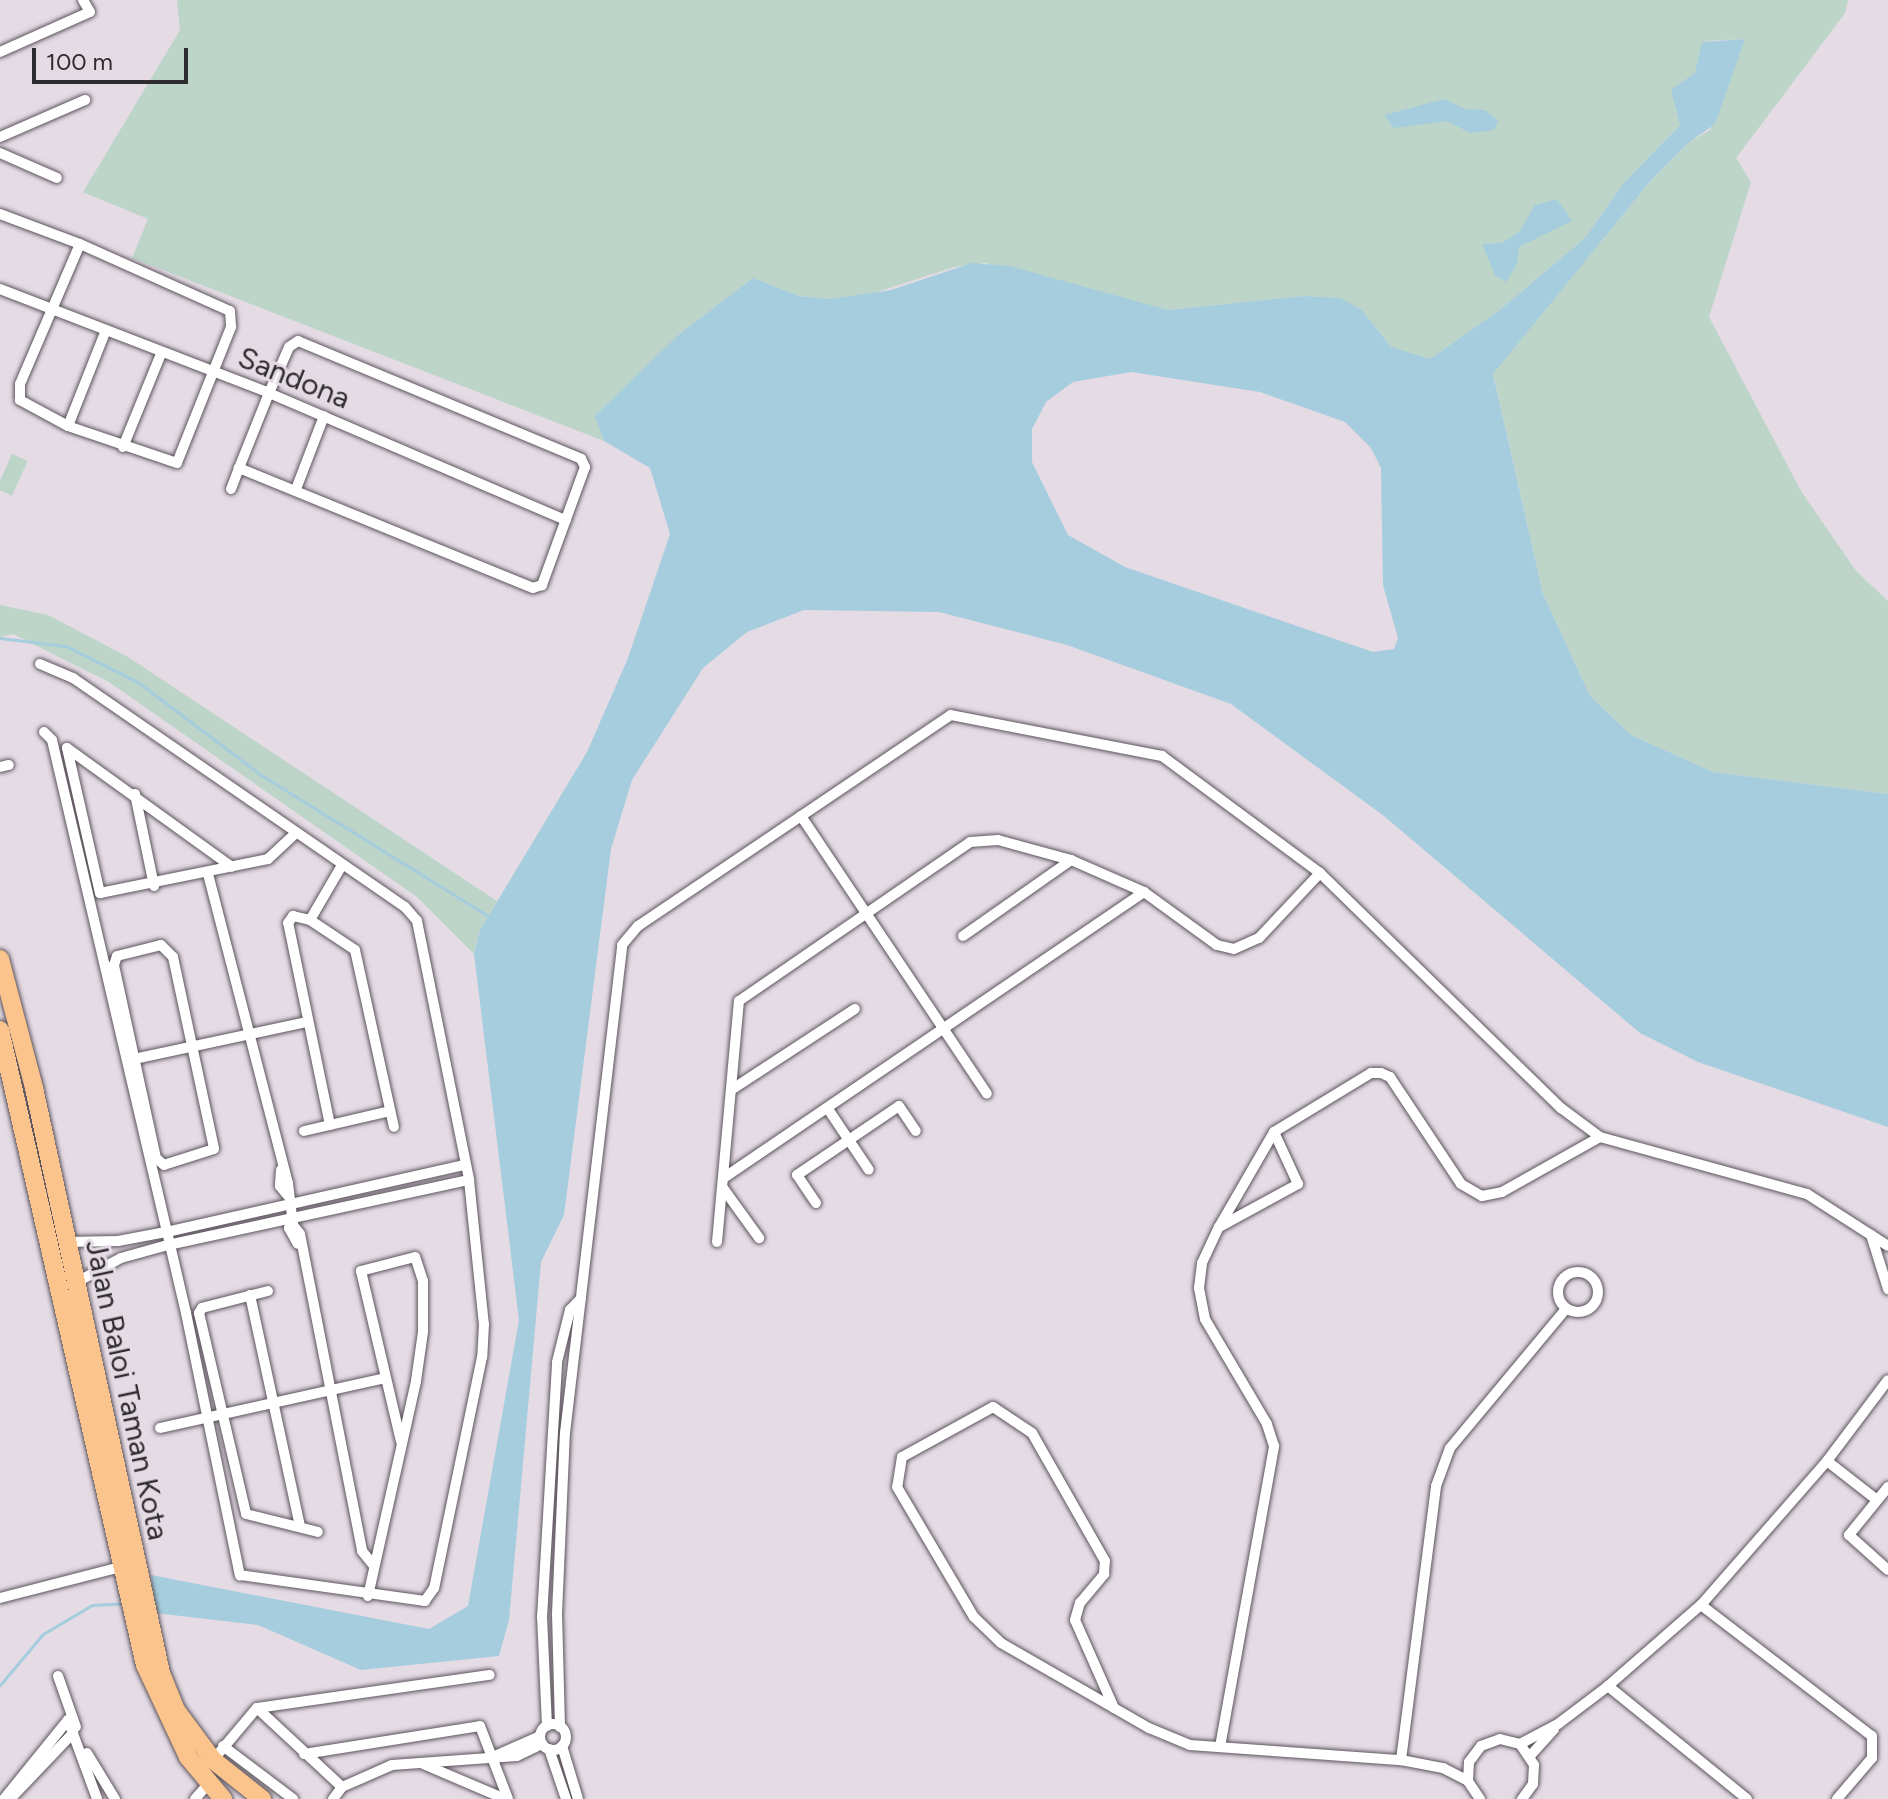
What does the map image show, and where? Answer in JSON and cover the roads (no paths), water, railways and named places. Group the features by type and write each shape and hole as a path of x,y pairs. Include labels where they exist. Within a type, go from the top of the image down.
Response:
{"highway":[{"name":"Jalan Baloi Taman Kota","path":"0,959 34,1088 154,1691 212,1796"},
{"name":"Jalan Baloi Taman Kota","path":"0,1030 104,1443 121,1567 138,1602 176,1710 262,1799"},
{"path":"16,1093 34,1088"}],"street":[{"path":"0,52 90,12 83,0"},
{"path":"0,137 85,100"},
{"path":"0,153 57,178"},
{"path":"0,214 80,244 230,311 231,327 177,463 68,426 26,406 19,396 51,309 80,244"},
{"name":"Sandona","path":"0,289 161,354 269,393 566,520"},
{"path":"68,426 106,330"},
{"path":"231,489 239,468 269,393 289,347 298,341 581,459 585,467 542,585 533,588 239,468"},
{"path":"123,447 161,354"},
{"path":"296,489 324,416"},
{"path":"40,664 73,678 341,867 405,907 417,921 469,1180 484,1324 482,1357 434,1588 425,1601 368,1596 240,1575 209,1419 52,740 44,732"},
{"path":"578,1799 562,1746 565,1738 560,1727 557,1614 564,1448 622,945 638,926 951,715 1162,756 1320,873 1561,1108 1600,1137 1807,1194 1888,1246"},
{"path":"232,867 135,794 67,748 97,890 105,894 154,886 268,859 295,834"},
{"path":"135,794 154,886"},
{"path":"801,816 987,1094"},
{"path":"717,1242 739,1001 970,842 998,840 1071,860 1144,892 1217,945 1234,949 1259,938 1320,873"},
{"path":"963,936 1071,860"},
{"path":"310,920 341,867"},
{"path":"208,874 288,1200 292,1222 289,1228 298,1244 362,1551 374,1566"},
{"path":"724,1183 1144,892"},
{"path":"330,1125 306,1022 288,923 293,916 310,920 355,950 394,1127"},
{"path":"161,945 173,957 192,1048 214,1149 164,1165 156,1158 115,959 161,945"},
{"path":"731,1090 855,1009"},
{"path":"134,1059 306,1022"},
{"path":"1220,1747 1274,1446 1199,1301 1202,1263 1219,1227 1274,1132 1371,1073 1381,1073 1390,1077 1461,1184 1482,1196 1502,1192 1600,1137"},
{"path":"816,1203 797,1175 899,1106 916,1131"},
{"path":"828,1109 869,1170"},
{"path":"304,1131 390,1111"},
{"path":"1219,1227 1298,1184 1274,1132"},
{"path":"65,1242 118,1241 288,1200 465,1165"},
{"path":"75,1283 121,1258 168,1245 292,1222 378,1198 469,1180"},
{"path":"724,1183 759,1238"},
{"path":"376,1184 378,1198"},
{"path":"1871,1235 1888,1289"},
{"path":"368,1596 401,1441 423,1332 423,1281 415,1257 361,1271 401,1441"},
{"path":"1580,1272 1591,1277 1598,1294 1592,1307 1579,1312 1566,1309 1558,1298 1562,1279 1580,1272"},
{"path":"268,1291 199,1313 246,1514 318,1532"},
{"path":"250,1295 300,1526"},
{"path":"566,1799 544,1743 547,1726 542,1617 557,1362 570,1310 581,1298"},
{"path":"1401,1760 1436,1486 1450,1448 1566,1309"},
{"path":"160,1428 385,1378"},
{"path":"1443,1768 1469,1762 1490,1741 1520,1744 1558,1724 1608,1686 1701,1605 1827,1461 1888,1380"},
{"path":"1114,1708 1075,1620 1080,1603 1104,1574 1105,1561 1032,1433 993,1407 902,1457 897,1487 974,1617 1001,1643 1114,1708 1190,1745 1401,1760 1443,1768 1468,1781 1480,1799"},
{"path":"1827,1461 1877,1500"},
{"path":"1888,1487 1849,1538 1888,1570"},
{"path":"0,1598 121,1567"},
{"path":"1701,1605 1872,1736 1872,1758 1837,1799"},
{"path":"293,1799 218,1753 257,1708 490,1675"},
{"path":"58,1676 90,1760 115,1799"},
{"path":"1608,1686 1747,1799"},
{"path":"257,1708 342,1787"},
{"path":"6,1799 63,1721 72,1724 97,1799"},
{"path":"1530,1756 1558,1724"},
{"path":"304,1754 480,1726 506,1799"},
{"path":"547,1726 560,1727"},
{"path":"333,1799 342,1787 392,1765 492,1759 544,1743 562,1746"},
{"path":"1520,1744 1530,1756 1535,1775 1522,1799"},
{"path":"417,1762 506,1799"},
{"path":"1468,1781 1469,1762"}],"water":[{"path":"1745,39 1715,124 1688,143 1652,179 1493,374 1543,594 1590,696 1631,735 1713,772 1888,794 1888,1127 1698,1062 1640,1033 1384,816 1231,704 1067,645 939,612 804,610 747,632 703,668 632,780 611,849 564,1215 541,1262 509,1620 499,1656 361,1670 258,1625 155,1613 151,1575 429,1629 468,1606 519,1320 474,954 480,930 587,752 628,658 670,534 650,468 604,441 595,416 678,335 753,278 799,296 830,299 891,290 972,263 1010,266 1168,310 1304,296 1340,298 1362,310 1391,347 1430,359 1501,309 1585,238 1623,184 1680,125 1671,90 1695,73 1702,42","holes":["1131,372 1260,392 1345,422 1371,448 1381,468 1383,585 1398,638 1394,649 1373,652 1125,567 1068,535 1032,462 1032,429 1046,402 1073,382"]},
{"path":"1444,99 1465,109 1485,110 1498,120 1494,130 1470,133 1447,121 1394,128 1384,115"},
{"path":"1557,199 1572,221 1519,247 1517,264 1506,282 1495,275 1482,244 1502,243 1519,232 1535,205"}],"waterway":[{"path":"0,638 66,646 138,682 261,775 488,916"},
{"path":"0,1685 43,1634 92,1605 125,1603"}]}
